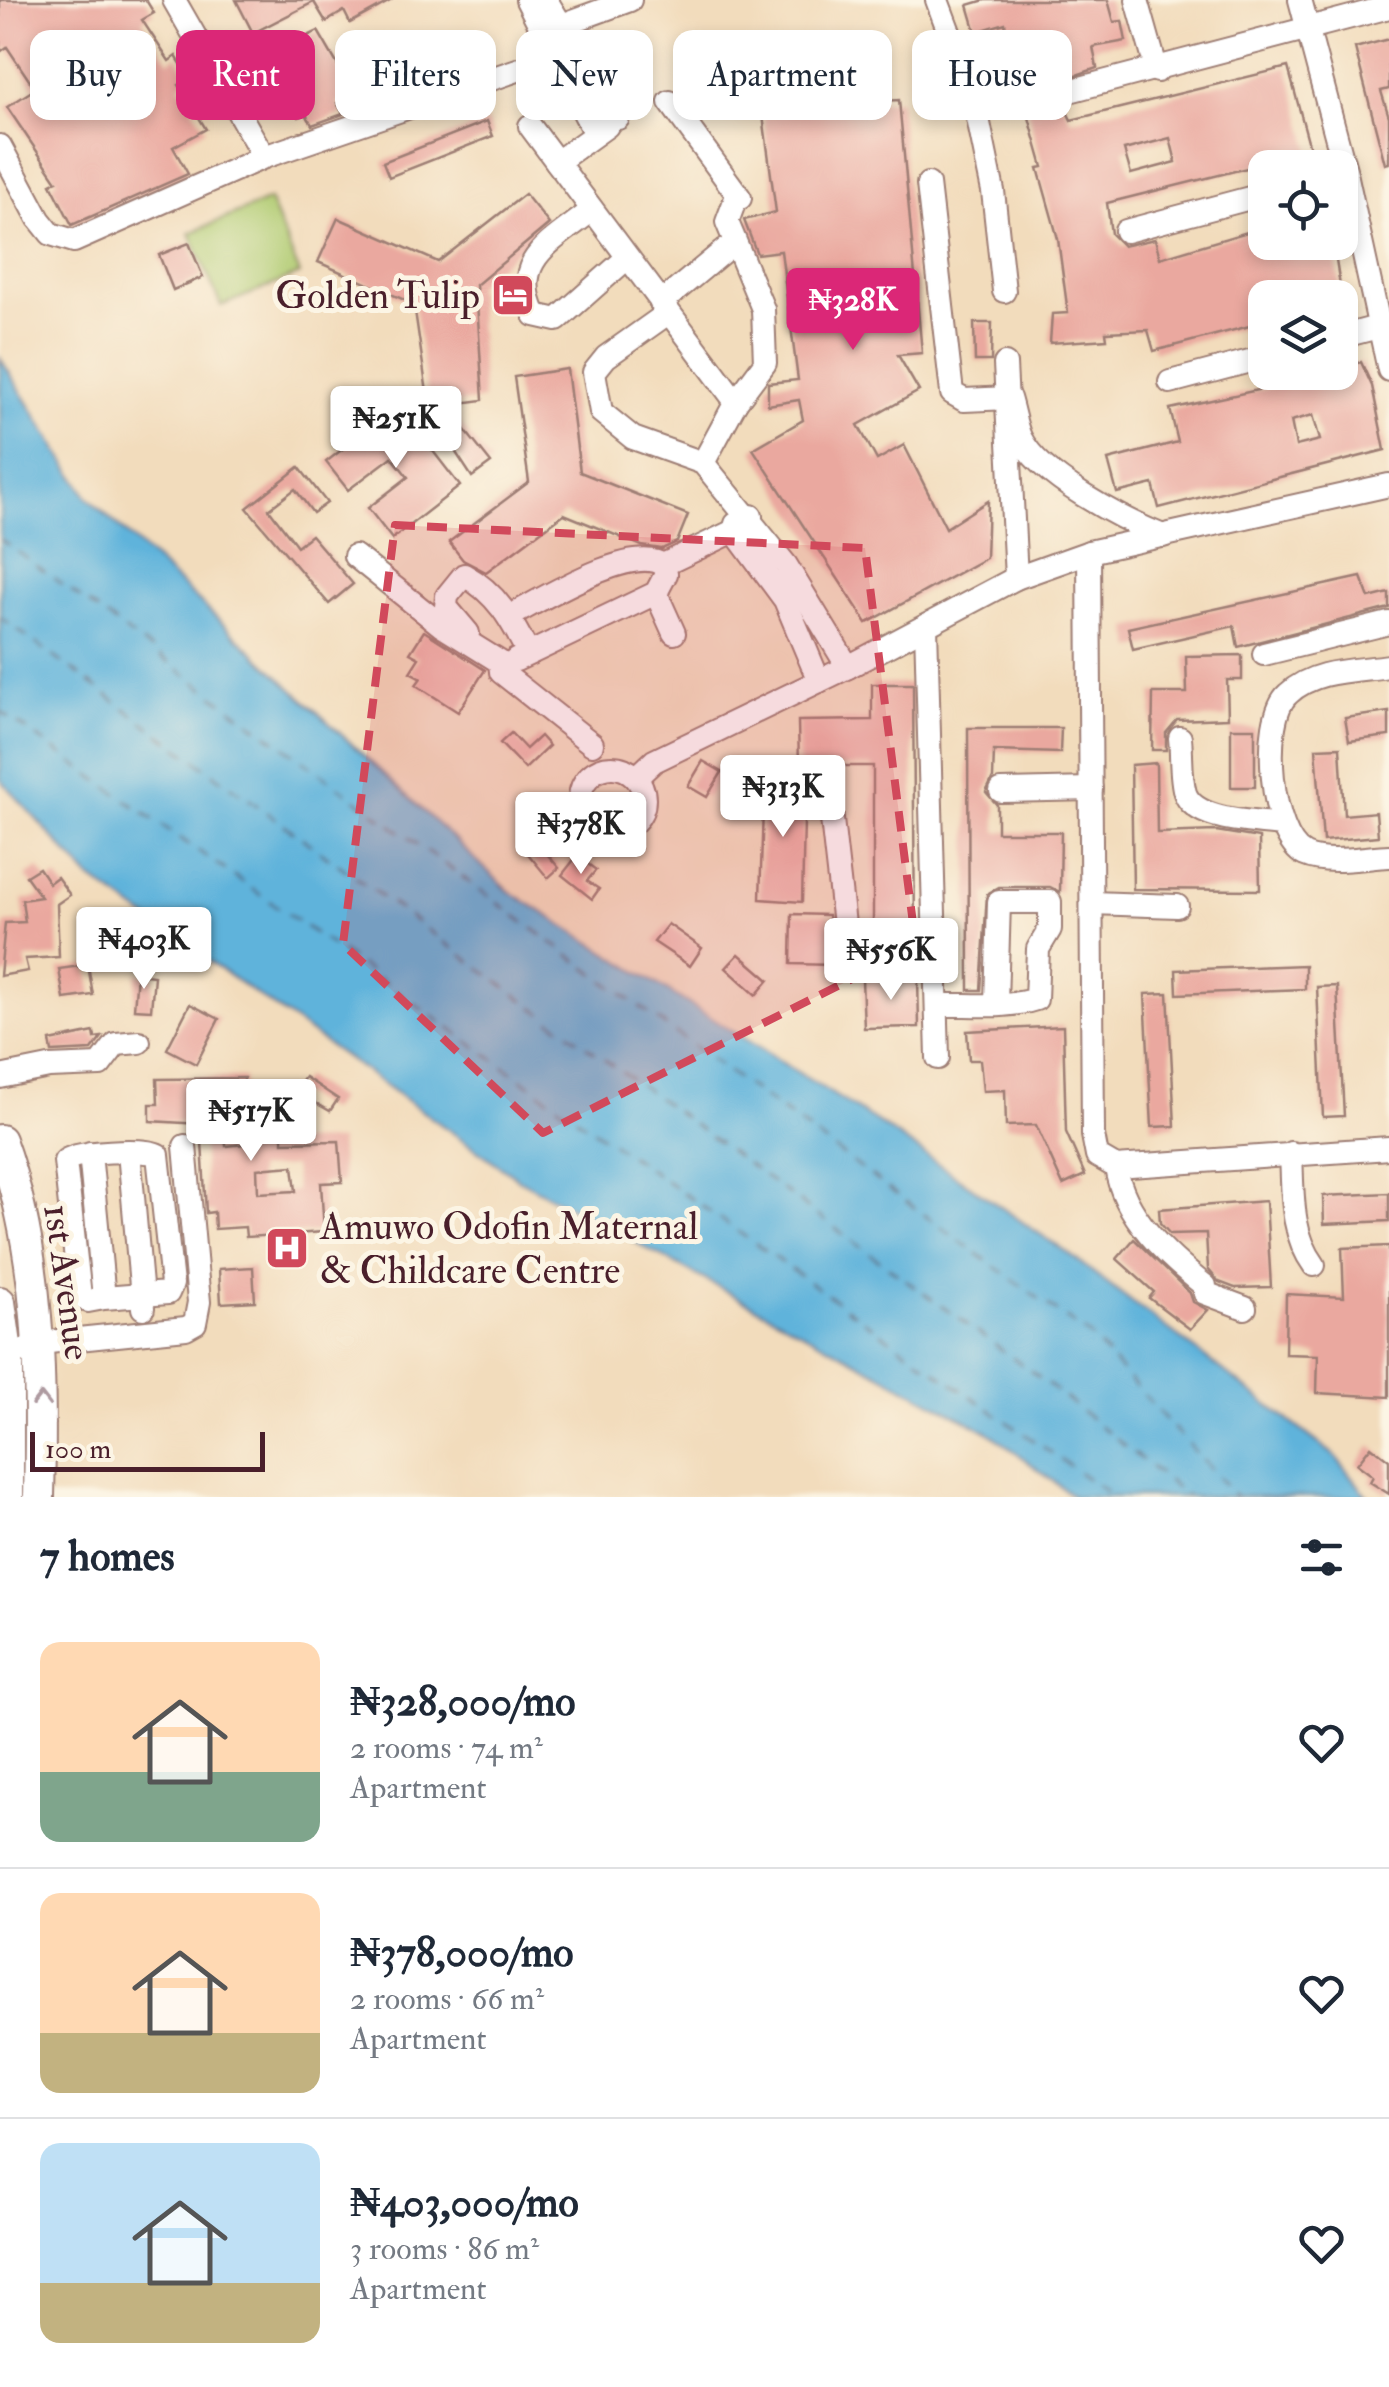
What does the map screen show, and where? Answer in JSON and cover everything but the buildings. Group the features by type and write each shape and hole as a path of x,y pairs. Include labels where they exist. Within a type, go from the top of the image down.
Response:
{"main road":[{"name":"1st Avenue","path":"0,1140 22,1222 40,1343 39,1497"},
{"name":"1st Avenue","path":"0,1302 8,1359 8,1497"}],"street":[{"path":"174,0 264,157"},
{"path":"526,0 623,119 557,162"},
{"path":"546,0 553,29 595,134"},
{"path":"553,29 630,0"},
{"path":"937,0 974,99 993,190 1004,292"},
{"path":"1137,0 1157,71"},
{"path":"1300,0 1337,150"},
{"path":"1073,90 1157,71 1389,6"},
{"path":"0,146 39,219 51,234 74,241 264,157 516,70"},
{"path":"670,102 740,198 736,198 727,222 763,309 765,363 736,402 703,462"},
{"path":"530,126 736,402"},
{"path":"928,184 952,393 964,400 1009,398"},
{"path":"1126,231 1248,199"},
{"path":"592,210 532,260 525,281 535,315 556,320 628,258"},
{"path":"1358,225 1380,300 1378,327 1389,370"},
{"path":"726,249 606,357 594,372 593,384 600,412 610,423 668,453 703,462 785,600 819,681"},
{"path":"1358,332 1378,327"},
{"path":"1170,382 1248,361"},
{"path":"1006,364 1016,578"},
{"path":"1009,398 1021,439 1040,461 1128,522 1164,537"},
{"path":"638,776 654,761 848,667 1016,578 1088,552 1387,492"},
{"path":"662,565 742,524"},
{"path":"742,524 815,608 848,667"},
{"path":"1088,552 1093,1135 1097,1156 1116,1167 1389,1148"},
{"path":"355,556 442,626 500,662 512,663 656,592 666,574 662,565 649,558 630,561 584,578 510,616"},
{"path":"512,663 510,616 483,586 464,575 448,596 446,607 458,625 512,663 592,744"},
{"path":"656,592 674,634"},
{"path":"1264,654 1389,624"},
{"path":"926,626 938,1058"},
{"path":"1389,666 1310,677 1284,696 1271,727 1280,825 1288,842 1307,856 1389,856"},
{"path":"1180,738 1185,795 1192,804 1214,815 1280,825"},
{"path":"1001,791 1090,789"},
{"path":"830,802 846,942 862,956 936,960"},
{"path":"937,1005 1030,1002 1038,996 1038,949 1050,929 1050,902 999,902 996,1003"},
{"path":"1092,903 1177,906"},
{"path":"0,1078 49,1068 100,1064 116,1044 139,1042"},
{"path":"8,1359 40,1343 195,1324 199,1302 185,1146"},
{"path":"1291,1153 1294,1219 1303,1250 1314,1265"},
{"path":"73,1154 158,1155 172,1284 168,1293 142,1296 88,1301 80,1296 65,1160 73,1154"},
{"path":"1116,1167 1120,1193 1176,1263 1205,1286 1204,1293 1245,1308"},
{"path":"142,1296 145,1331"}],"highlighted area":[{"path":"395,525 865,548 916,947 543,1133 343,944"}],"green space":[{"path":"269,200 300,274 221,306 190,233"}],"water":[{"path":"0,358 88,498 509,891 883,1126 1066,1252 1334,1455 1368,1497 1074,1497 993,1435 520,1180 89,877 0,779"}],"ferry route":[{"path":"0,539 1090,1336 1236,1497"},
{"path":"0,617 1044,1381 1188,1497"},
{"path":"0,711 1114,1497"}],"place":[{"name":"Golden Tulip","path":"513,295"},
{"name":"Amuwo Odofin Maternal & Childcare Centre","path":"287,1248"}]}
